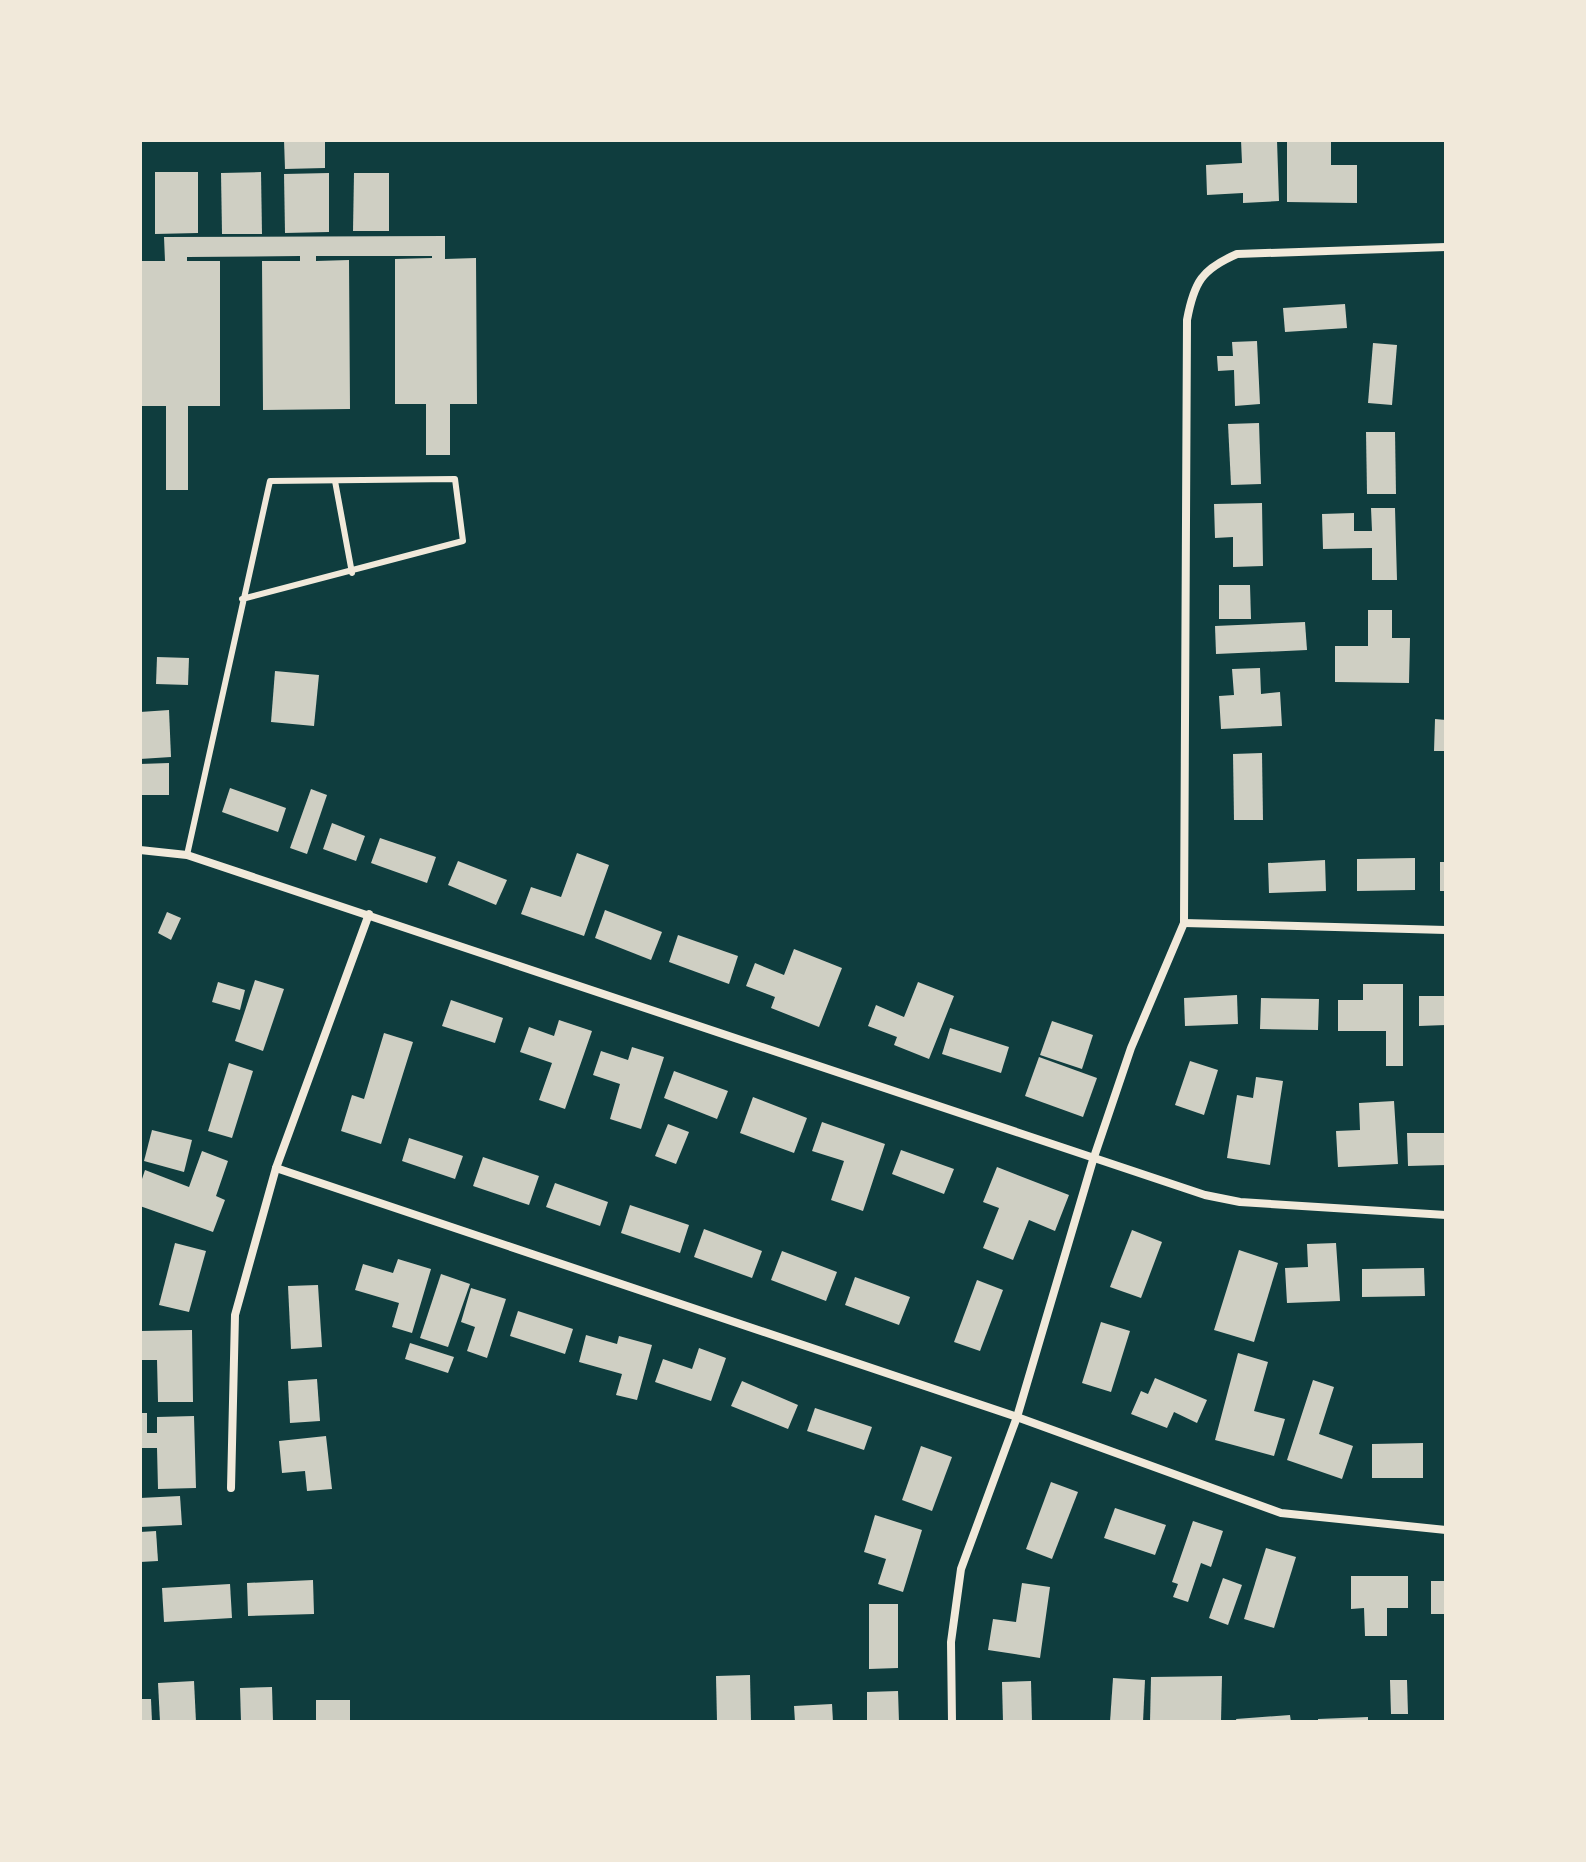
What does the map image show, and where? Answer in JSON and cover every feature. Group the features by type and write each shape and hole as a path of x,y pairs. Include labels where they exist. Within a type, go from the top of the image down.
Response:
{"street":[{"path":"952,1722 951,1642 961,1569 1017,1417 1093,1160 1131,1048 1184,923 1187,320 1193,291 1212,265 1237,254 1446,247"},
{"path":"140,850 187,855 1093,1160 1240,1202 1446,1215"},
{"path":"231,1488 235,1315 276,1168 369,914"},
{"path":"1184,923 1446,930"},
{"path":"276,1168 1017,1417 1281,1513 1446,1530"}],"lane":[{"path":"187,855 242,599 270,481 455,479 463,541 352,573 242,599"},
{"path":"335,481 352,573"}],"building":[{"path":"284,140 325,140 325,168 285,169"},
{"path":"1241,140 1277,140 1279,201 1243,203 1243,193 1207,195 1206,165 1242,163"},
{"path":"1287,140 1331,140 1331,165 1357,165 1357,203 1287,202"},
{"path":"155,172 198,172 198,233 155,234"},
{"path":"261,172 262,234 222,234 221,173"},
{"path":"329,173 329,232 285,233 284,174"},
{"path":"354,173 389,173 389,231 353,231"},
{"path":"445,236 445,259 476,258 477,404 450,404 450,455 426,455 426,404 395,404 395,259 432,256 316,256 316,261 349,260 350,409 263,410 262,261 300,261 300,256 187,257 187,261 220,261 220,406 188,406 188,490 166,490 166,406 140,406 140,261 165,261 164,237"},
{"path":"1345,304 1347,328 1285,332 1283,308"},
{"path":"1257,341 1260,404 1235,406 1234,370 1218,371 1217,356 1233,356 1232,342"},
{"path":"1373,343 1397,345 1392,405 1368,403"},
{"path":"1259,423 1261,484 1231,485 1228,424"},
{"path":"1366,432 1395,432 1396,494 1367,494"},
{"path":"1262,503 1263,566 1233,567 1233,537 1215,538 1214,504"},
{"path":"1371,508 1395,508 1397,580 1372,580 1372,548 1323,549 1322,514 1354,513 1354,531 1372,531"},
{"path":"1219,585 1250,585 1251,619 1219,619"},
{"path":"1368,610 1392,610 1392,638 1410,638 1409,683 1335,682 1335,646 1368,646"},
{"path":"1305,622 1307,650 1216,654 1215,626"},
{"path":"157,657 189,658 188,685 156,684"},
{"path":"1260,668 1261,694 1280,692 1282,726 1221,729 1219,696 1234,695 1232,669"},
{"path":"275,671 319,675 314,726 271,722"},
{"path":"169,710 171,757 140,759 140,712"},
{"path":"1435,719 1446,720 1446,751 1434,751"},
{"path":"1262,753 1263,820 1234,820 1233,754"},
{"path":"169,763 169,795 140,795 140,764"},
{"path":"230,788 286,808 278,832 222,812"},
{"path":"311,789 327,795 307,854 290,848"},
{"path":"332,823 365,836 356,861 323,849"},
{"path":"380,838 436,857 427,883 371,863"},
{"path":"577,853 609,865 584,936 521,914 531,887 561,897"},
{"path":"1415,858 1415,890 1357,891 1357,859"},
{"path":"1325,860 1326,891 1269,893 1268,863"},
{"path":"458,861 507,880 496,905 448,885"},
{"path":"1440,862 1446,862 1446,891 1440,891"},
{"path":"605,910 662,932 651,960 595,938"},
{"path":"167,912 181,918 171,940 158,933"},
{"path":"678,935 738,956 729,984 669,962"},
{"path":"794,949 842,968 819,1027 771,1008 775,997 746,986 755,963 784,975"},
{"path":"255,980 284,989 263,1051 235,1041"},
{"path":"218,982 245,990 240,1010 212,1002"},
{"path":"918,982 954,996 929,1059 894,1045 897,1037 868,1026 876,1005 904,1017"},
{"path":"1363,984 1403,984 1403,1066 1386,1066 1386,1031 1338,1031 1338,1000 1363,1000"},
{"path":"1237,995 1238,1024 1185,1026 1184,998"},
{"path":"1419,996 1446,996 1446,1025 1419,1026"},
{"path":"1261,998 1319,999 1318,1030 1260,1029"},
{"path":"451,1000 503,1018 495,1043 442,1026"},
{"path":"559,1020 592,1031 565,1109 539,1100 552,1063 520,1052 529,1027 554,1036"},
{"path":"1052,1021 1093,1035 1082,1069 1040,1055"},
{"path":"950,1028 1009,1047 1001,1073 942,1054"},
{"path":"384,1033 413,1042 381,1144 341,1131 352,1095 364,1099"},
{"path":"632,1047 664,1057 641,1129 610,1119 620,1084 593,1075 601,1051 628,1060"},
{"path":"1039,1057 1097,1078 1083,1117 1025,1096"},
{"path":"1190,1061 1218,1070 1204,1115 1175,1105"},
{"path":"229,1063 253,1071 232,1138 208,1131"},
{"path":"674,1071 728,1091 717,1119 664,1098"},
{"path":"1256,1077 1283,1081 1270,1165 1227,1158 1237,1095 1253,1098"},
{"path":"753,1097 807,1118 794,1153 740,1133"},
{"path":"1394,1101 1398,1164 1338,1167 1336,1131 1360,1130 1359,1103"},
{"path":"822,1122 885,1144 863,1211 831,1200 844,1161 812,1151"},
{"path":"668,1124 689,1132 676,1164 655,1156"},
{"path":"152,1130 192,1140 184,1172 144,1161"},
{"path":"1407,1133 1446,1133 1446,1165 1408,1166"},
{"path":"409,1138 463,1156 455,1179 402,1161"},
{"path":"901,1150 954,1169 944,1194 892,1174"},
{"path":"202,1151 228,1161 216,1196 225,1200 213,1232 140,1206 140,1185 145,1170 189,1187"},
{"path":"483,1157 539,1176 529,1205 473,1186"},
{"path":"997,1167 1069,1195 1055,1231 1029,1220 1013,1260 983,1248 999,1208 983,1202"},
{"path":"555,1183 608,1202 600,1226 546,1207"},
{"path":"630,1205 689,1225 680,1253 621,1233"},
{"path":"704,1229 762,1251 752,1278 694,1257"},
{"path":"1132,1230 1162,1242 1141,1298 1110,1287"},
{"path":"175,1243 206,1251 189,1312 159,1305"},
{"path":"1336,1243 1340,1301 1287,1303 1285,1268 1308,1267 1307,1244"},
{"path":"1239,1250 1278,1263 1254,1342 1214,1330"},
{"path":"782,1251 837,1272 826,1301 771,1280"},
{"path":"398,1259 431,1269 412,1333 392,1327 399,1303 355,1290 363,1264 393,1273"},
{"path":"1424,1268 1425,1296 1362,1297 1362,1269"},
{"path":"441,1274 470,1284 448,1347 420,1338"},
{"path":"855,1277 910,1297 899,1325 845,1305"},
{"path":"977,1280 1003,1290 980,1351 954,1342"},
{"path":"318,1285 322,1347 291,1349 288,1286"},
{"path":"471,1288 506,1299 487,1358 467,1351 475,1327 461,1322"},
{"path":"518,1311 573,1329 565,1354 510,1336"},
{"path":"1101,1322 1130,1331 1111,1392 1082,1383"},
{"path":"192,1330 193,1402 158,1402 157,1360 140,1360 140,1331"},
{"path":"586,1335 617,1344 619,1336 652,1345 637,1400 616,1395 622,1374 579,1362"},
{"path":"410,1343 454,1357 448,1373 405,1359"},
{"path":"699,1348 726,1358 711,1401 655,1382 663,1359 692,1369"},
{"path":"1238,1353 1268,1362 1254,1411 1285,1419 1274,1456 1215,1440"},
{"path":"1155,1378 1207,1400 1197,1423 1174,1412 1167,1428 1131,1414 1141,1391 1148,1394"},
{"path":"317,1379 320,1421 290,1423 288,1381"},
{"path":"1313,1380 1334,1387 1319,1434 1353,1446 1342,1479 1287,1460"},
{"path":"742,1381 798,1405 788,1429 731,1406"},
{"path":"815,1408 872,1427 864,1450 807,1431"},
{"path":"140,1413 147,1413 147,1433 157,1433 157,1417 194,1416 196,1488 158,1489 157,1448 140,1448"},
{"path":"326,1436 332,1489 307,1491 305,1471 282,1473 279,1441"},
{"path":"1423,1443 1423,1478 1372,1478 1372,1444"},
{"path":"921,1446 952,1457 932,1511 902,1500"},
{"path":"1051,1482 1078,1492 1052,1559 1026,1549"},
{"path":"180,1496 182,1525 140,1527 140,1498"},
{"path":"1115,1508 1166,1525 1155,1555 1104,1538"},
{"path":"875,1515 922,1530 903,1592 878,1584 886,1559 864,1552"},
{"path":"1193,1521 1223,1531 1211,1567 1201,1563 1188,1602 1173,1597 1178,1584 1172,1582"},
{"path":"156,1531 158,1561 140,1562 140,1532"},
{"path":"1266,1548 1296,1557 1274,1628 1244,1619"},
{"path":"1351,1576 1408,1576 1408,1608 1387,1608 1387,1636 1365,1636 1364,1608 1351,1609"},
{"path":"1223,1578 1242,1585 1228,1625 1209,1618"},
{"path":"313,1580 314,1614 248,1616 247,1583"},
{"path":"1431,1581 1446,1581 1446,1614 1431,1614"},
{"path":"1022,1583 1050,1587 1040,1658 988,1650 993,1619 1016,1622"},
{"path":"230,1584 232,1618 164,1622 162,1588"},
{"path":"869,1604 898,1604 898,1668 869,1669"},
{"path":"750,1675 751,1722 717,1722 716,1676"},
{"path":"1222,1676 1221,1722 1150,1722 1151,1677"},
{"path":"1113,1678 1145,1680 1143,1722 1110,1722"},
{"path":"1390,1680 1407,1680 1408,1714 1391,1714"},
{"path":"194,1681 196,1722 160,1722 158,1683"},
{"path":"1031,1681 1032,1722 1003,1722 1002,1682"},
{"path":"272,1687 273,1722 241,1722 240,1688"},
{"path":"898,1691 899,1722 867,1722 867,1692"},
{"path":"140,1699 151,1699 152,1722 140,1722"},
{"path":"316,1700 350,1700 350,1722 316,1722"},
{"path":"832,1704 833,1722 795,1722 794,1706"},
{"path":"1290,1715 1291,1722 1237,1722 1236,1719"},
{"path":"1368,1717 1368,1722 1318,1722 1318,1719"}]}
